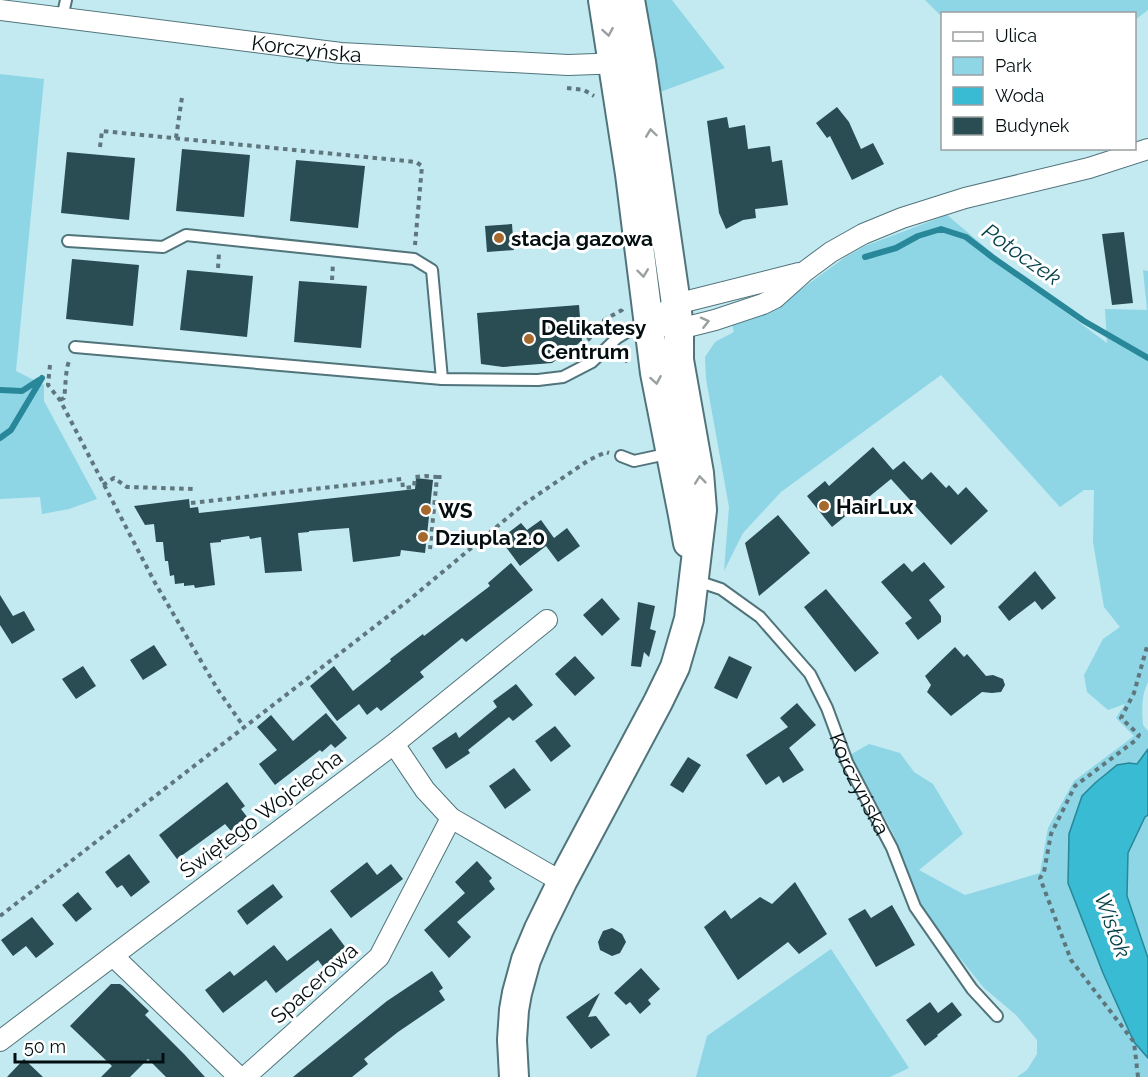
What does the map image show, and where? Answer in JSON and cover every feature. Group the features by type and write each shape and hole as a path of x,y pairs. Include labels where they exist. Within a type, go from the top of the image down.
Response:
{"main road":[{"path":"514,1077 512,1040 516,1001 530,949 562,882 649,721 680,651 692,602 702,510 699,473 679,360 678,317 627,63 603,0"},
{"path":"630,0 627,63 630,174 655,374 683,515 693,580"}],"street":[{"name":"Korczyńska","path":"0,10 64,9 341,54 568,65 627,63"},
{"path":"649,322 678,317 724,317 763,304 775,298 831,252 863,234 902,218 965,198 1089,168 1148,149"},
{"name":"Świętego Wojciecha","path":"0,1041 394,744 547,620"},
{"path":"394,744 425,790 452,818 562,882"},
{"name":"Spacerowa","path":"245,1077 379,957 452,818"},
{"path":"113,956 239,1077"}],"lane":[{"path":"68,241 163,247 186,234 414,259 432,270 442,379"},
{"path":"75,346 442,379 538,380 563,377 592,362 617,339 630,330 649,322"},
{"path":"621,456 634,461 671,453"},
{"name":"Korczyńska","path":"693,580 721,589 760,617 810,674 827,708 847,762 892,848 915,907 972,989 998,1016"}],"path":[{"path":"176,138 182,98"},
{"path":"100,147 102,131 416,162 422,166 414,259"},
{"path":"332,280 333,258"},
{"path":"571,354 589,339 604,320"},
{"path":"60,400 63,398 67,365 75,346"},
{"path":"50,365 48,385 60,400 154,581 218,690 244,726"},
{"path":"0,916 409,600 524,504 589,459 606,452 621,456"},
{"path":"191,503 402,479 403,488 414,487 415,477 445,477"},
{"path":"430,549 436,477"},
{"path":"103,485 114,478 127,487 195,489"},
{"path":"1138,1077 1134,1042 1071,960 1040,878 1044,872 1051,834 1075,786 1136,740 1139,735 1121,718 1134,693 1148,643"}],"green space":[{"path":"642,0 672,0 725,68 660,92"},
{"path":"925,0 1148,0 1148,10 1136,19 1136,12 941,12 941,16"},
{"path":"0,74 44,79 16,371 44,385 44,401 97,499 69,509 42,514 40,497 0,499"},
{"path":"947,215 1041,294 1107,343 1105,309 1147,310 1143,270 1148,271 1148,682 1142,708 1143,725 1148,731 1148,749 1137,764 1119,766 1095,783 1134,1042 1148,1058 1148,1077 1017,1077 1027,1070 1037,1054 1037,1040 1016,1015 984,988 929,920 913,887 893,833 850,755 869,744 900,753 914,772 933,784 963,834 919,870 965,895 1040,873 1048,828 1074,781 1134,736 1116,718 1125,704 1108,710 1087,692 1084,675 1103,639 1120,627 1104,607 1093,542 1094,490 1084,490 1060,507 941,375 781,492 743,533 724,571 729,507 706,379 705,357 715,342 734,332 732,325 777,307 844,258 865,246"},
{"path":"1148,815 1148,958 1127,897 1128,853"},
{"path":"831,949 909,1068 890,1077 696,1077 707,1036"}],"water":[{"name":"Wisłok","path":"1148,749 1148,815 1128,853 1127,896 1148,958 1148,1058 1134,1042 1103,973 1068,883 1069,834 1082,796 1117,765 1137,764"}],"building":[{"path":"837,107 849,122 861,149 873,143 884,164 852,180 830,136 827,138 816,123"},
{"path":"727,117 729,128 745,125 748,149 770,146 772,162 782,160 788,205 755,209 756,218 743,220 726,229 719,213 707,121"},
{"path":"182,149 250,155 244,217 176,211"},
{"path":"67,152 135,158 129,220 61,213"},
{"path":"296,160 365,166 358,228 290,221"},
{"name":"stacja gazowa","path":"512,224 514,250 487,252 485,226"},
{"path":"1124,232 1133,303 1112,305 1102,234"},
{"path":"72,259 139,265 133,326 66,319"},
{"path":"187,270 253,276 247,337 180,330"},
{"path":"299,281 367,286 361,348 294,342"},
{"path":"579,305 582,341 552,363 503,367 481,364 477,313"},
{"path":"873,447 893,470 904,461 922,480 931,472 946,488 949,485 958,495 966,487 988,511 951,545 891,479 832,527 807,496 825,481 829,486"},
{"path":"416,478 433,480 425,553 401,550 400,556 353,562 349,528 309,531 298,533 302,571 265,573 261,537 250,539 249,536 221,540 221,542 210,543 215,585 195,588 194,585 184,586 184,583 175,584 174,575 170,576 168,561 165,561 163,542 156,542 154,524 145,525 134,506 189,499 190,508 198,507 199,513 415,489"},
{"path":"778,515 810,553 759,596 745,543"},
{"path":"541,520 554,538 567,528 580,546 558,562 546,546 520,566 500,539 521,523 527,530"},
{"path":"924,562 945,587 929,600 941,616 941,622 918,640 905,623 912,618 881,582 904,563 912,572"},
{"path":"511,563 533,590 466,642 462,638 420,672 424,677 381,711 377,707 367,715 359,704 337,721 310,686 334,666 353,691 391,661 390,659 490,586 488,583"},
{"path":"1035,571 1056,598 1042,610 1035,601 1009,621 998,607"},
{"path":"826,589 879,653 855,672 804,607"},
{"path":"0,595 13,616 24,611 35,630 12,644 0,625"},
{"path":"602,598 620,619 602,636 583,615"},
{"path":"638,602 655,606 650,629 656,631 649,657 644,652 641,667 631,666"},
{"path":"154,645 167,665 143,680 130,660"},
{"path":"955,647 964,657 967,654 986,676 993,675 1003,679 1005,685 1001,692 982,692 951,716 927,692 931,685 925,676"},
{"path":"575,656 595,678 575,696 555,674"},
{"path":"729,656 752,667 737,699 714,688"},
{"path":"83,666 96,686 76,699 62,679"},
{"path":"516,684 533,705 513,721 509,717 468,750 470,753 446,769 432,748 456,732 459,738 497,707 493,701"},
{"path":"797,703 816,725 789,748 804,770 783,783 779,776 766,785 746,755 788,727 780,718"},
{"path":"326,713 347,738 335,748 331,744 322,752 320,750 275,785 259,764 277,750 257,727 271,715 293,741"},
{"path":"555,726 571,746 551,762 535,741"},
{"path":"688,757 701,765 683,793 670,785"},
{"path":"514,768 531,790 505,809 489,786"},
{"path":"227,782 245,806 241,809 248,818 231,831 225,824 177,859 159,835"},
{"path":"129,854 150,882 131,897 122,885 117,888 105,872"},
{"path":"477,861 492,878 489,881 495,889 457,922 471,937 449,958 424,930 465,893 455,882"},
{"path":"367,862 377,875 391,864 403,879 351,918 330,891"},
{"path":"795,882 827,934 799,954 788,942 738,980 704,927 725,910 731,919 760,897 772,904"},
{"path":"273,884 283,897 247,925 237,911"},
{"path":"78,892 92,909 76,922 62,905"},
{"path":"892,905 915,945 876,967 848,919 865,909 871,918"},
{"path":"32,917 54,944 36,958 26,946 13,956 1,940"},
{"path":"331,928 349,952 339,960 341,962 327,972 318,960 276,993 266,980 223,1013 205,990 230,971 234,976 274,945 287,961"},
{"path":"612,928 622,934 626,942 620,953 612,956 600,950 598,942 603,931"},
{"path":"641,968 660,989 648,1000 651,1004 640,1014 630,1002 626,1005 614,993"},
{"path":"432,971 443,988 439,991 445,1000 398,1032 364,1059 368,1064 352,1077 293,1077 387,1001"},
{"path":"111,984 123,986 149,1011 145,1015 205,1077 166,1077 148,1059 130,1077 101,1077 112,1066 70,1026"},
{"path":"600,993 588,1017 596,1016 610,1035 591,1049 566,1017"},
{"path":"930,1002 938,1013 952,1002 962,1015 925,1046 906,1020"},
{"path":"24,1059 43,1077 7,1077"}],"waterway":[{"name":"Potoczek","path":"865,257 896,248 918,236 941,229 966,237 1084,321 1148,358"},
{"path":"0,438 11,430 42,378"},
{"name":"Potoczek","path":"0,390 22,391 39,380"}],"place":[{"name":"stacja gazowa","path":"499,238"},
{"name":"Delikatesy Centrum","path":"529,339"},
{"name":"HairLux","path":"824,506"},
{"name":"WS","path":"426,510"},
{"name":"Dziupla 2.0","path":"423,537"}]}
